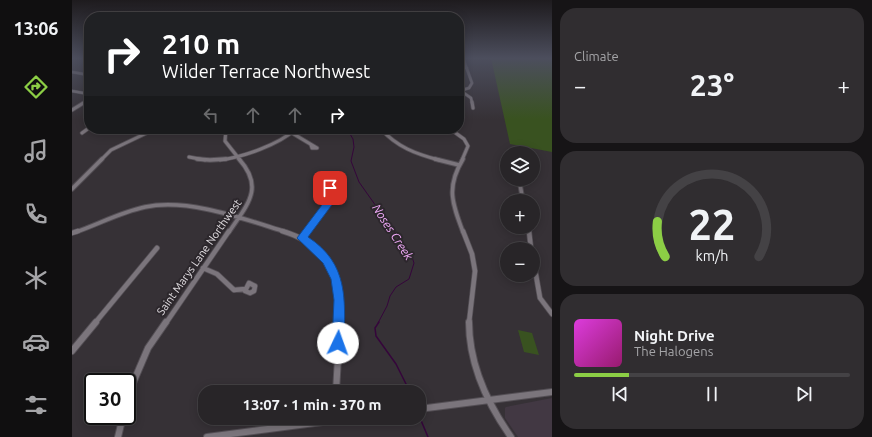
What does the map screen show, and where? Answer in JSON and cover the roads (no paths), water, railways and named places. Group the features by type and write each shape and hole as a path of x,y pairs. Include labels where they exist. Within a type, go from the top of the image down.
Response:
{"street":[{"path":"464,90 468,88 471,84 470,78"},
{"path":"72,91 84,93"},
{"path":"464,94 471,98 473,108"},
{"path":"72,110 84,103"},
{"path":"72,189 111,150 145,134"},
{"name":"Saint Marys Lane Northwest","path":"136,374 148,348 249,202 252,190 248,169 225,142 226,134"},
{"path":"189,157 210,161 238,157 290,134"},
{"path":"294,134 311,145"},
{"path":"385,134 392,142 406,150 459,165"},
{"path":"458,134 467,144 467,148 452,182 453,198 471,253 475,272 469,321 469,339 474,362 489,400 511,437"},
{"path":"302,238 328,205"},
{"path":"72,233 124,212 155,206 181,206 238,218 302,238 313,245 327,260 339,289 340,310 336,385"},
{"path":"72,351 157,248"},
{"path":"203,268 217,274 232,289 245,289"},
{"path":"537,282 540,298 552,314"},
{"path":"426,408 552,392"},
{"path":"118,437 121,425"},
{"path":"207,437 291,425"}],"waterway":[{"name":"Noses Creek","path":"350,134 353,139 354,147 351,161 359,182 412,257 414,263 409,279 396,287 390,296 387,306 378,323"},
{"name":"Noses Creek","path":"379,322 375,328 376,336 396,364 406,385"},
{"name":"Noses Creek","path":"423,425 428,437"}]}
